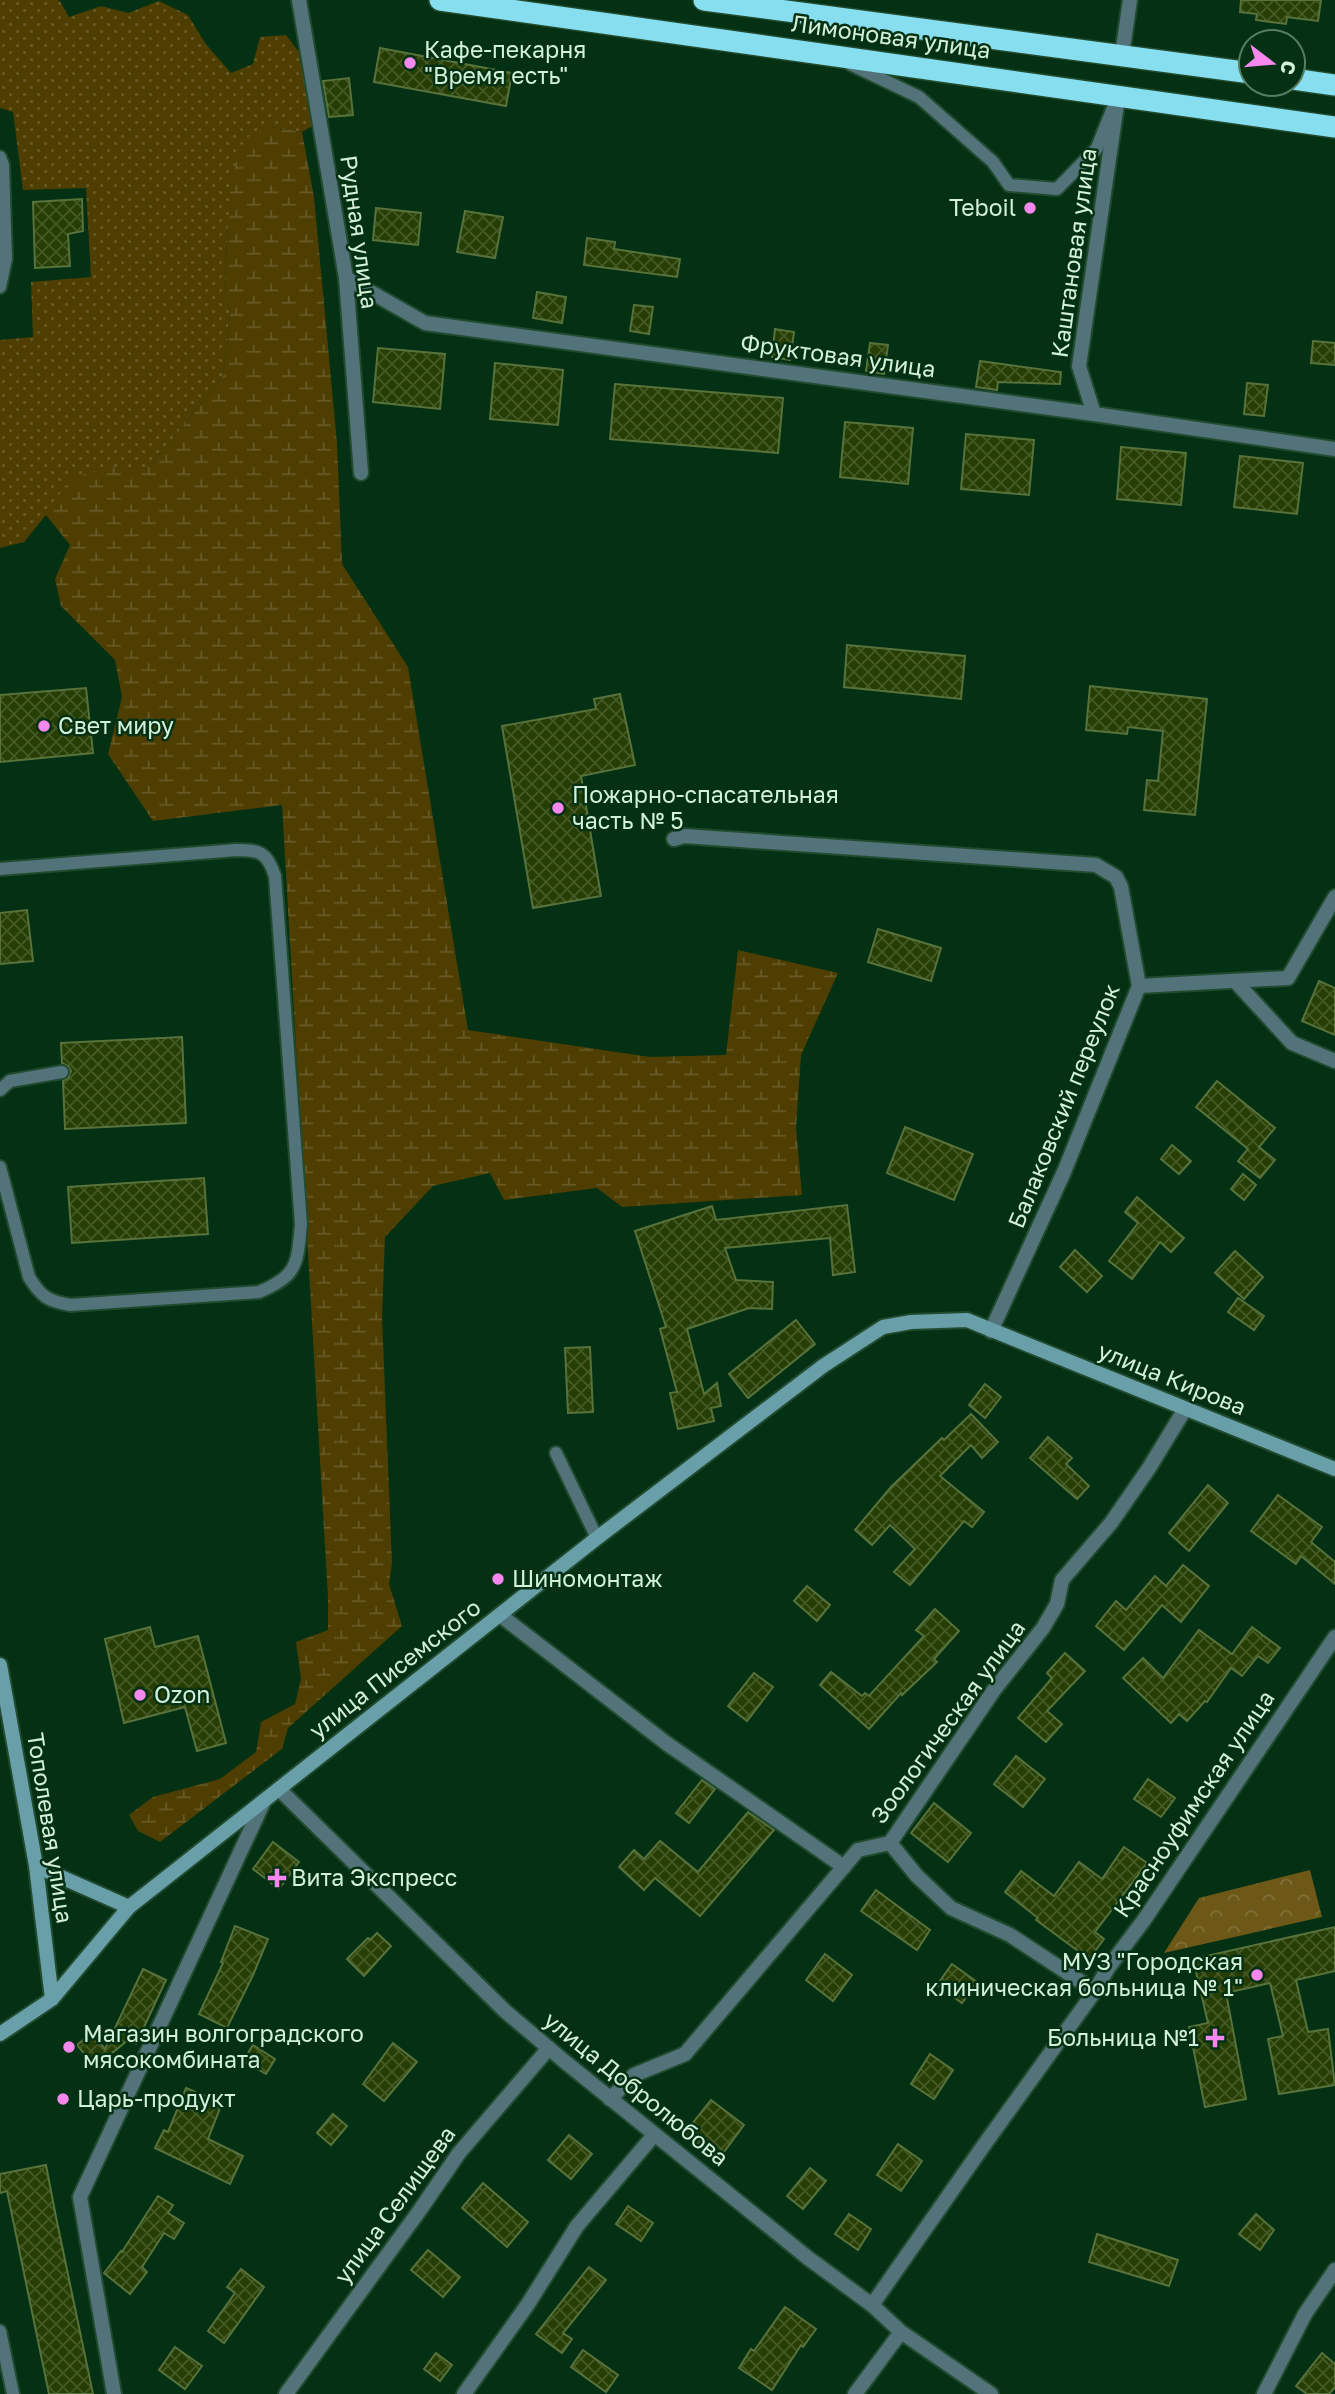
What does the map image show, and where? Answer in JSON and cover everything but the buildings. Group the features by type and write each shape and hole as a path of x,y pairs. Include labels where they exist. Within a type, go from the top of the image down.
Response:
{"highway":[{"name":"Лимоновая улица","path":"440,0 1335,127"},
{"name":"Лимоновая улица","path":"704,0 813,8 1237,71"},
{"path":"1307,81 1335,85"}],"main road":[{"name":"улица Писемского","path":"0,2034 52,1999 129,1908 597,1538 823,1366 883,1327 911,1322 967,1320 991,1331"},
{"name":"улица Кирова","path":"991,1331 1335,1469"},
{"name":"Тополевая улица","path":"0,1665 36,1866 52,1999"},
{"path":"36,1866 129,1908"}],"street":[{"name":"Рудная улица","path":"299,0 345,278 361,473"},
{"path":"1122,55 1130,0"},
{"name":"Каштановая улица","path":"1094,414 1079,366 1118,97"},
{"name":"Фруктовая улица","path":"345,278 425,323 1335,449"},
{"name":"Балаковский переулок","path":"674,839 684,836 1096,865 1116,877 1121,887 1139,986 1064,1172 991,1331"},
{"path":"1139,986 1288,978 1335,897"},
{"path":"1234,981 1293,1043 1335,1061"},
{"name":"Зоологическая улица","path":"610,2099 634,2075 685,2054 858,1850 890,1843 994,1690 1043,1628 1057,1604 1062,1580 1111,1523 1185,1409"},
{"path":"500,1615 666,1743 844,1867"},
{"name":"Красноуфимская улица","path":"872,2305 1096,1991 1108,1968 1144,1920 1335,1637"},
{"name":"улица Добролюбова","path":"279,1789 505,2011 654,2135 872,2305 901,2332 990,2394"},
{"path":"114,2394 80,2197 264,1801"},
{"path":"890,1843 917,1876 951,1908 1010,1936 1096,1991"},
{"name":"улица Селищева","path":"286,2394 420,2210 458,2153 549,2048"},
{"path":"464,2394 528,2304 578,2226 654,2135"},
{"path":"1264,2394 1305,2314 1335,2270"},
{"path":"855,2394 901,2332"}],"lane":[{"path":"827,54 919,97 993,162 1009,185 1057,190 1097,148 1118,97"},
{"path":"0,157 3,165 6,259 0,286"},
{"path":"0,869 236,850 254,850 262,853 271,862 275,876 301,1224 292,1270 279,1284 259,1292 70,1305 52,1302 38,1292 29,1277 0,1167"},
{"path":"0,1090 10,1081 62,1072"},
{"path":"555,1453 597,1538"},
{"path":"0,2331 13,2394"}],"green space":[{"path":"0,0 57,0 69,17 101,6 128,13 159,1 188,15 205,43 231,73 253,64 260,37 286,35 308,64 312,126 302,132 272,127 228,225 224,288 230,311 223,376 150,467 111,467 46,515 24,542 0,548 0,340 33,337 31,282 91,277 86,188 23,190 13,112 0,108"},
{"path":"272,127 302,132 314,197 337,443 342,564 408,667 468,1030 650,1057 726,1055 738,950 838,973 801,1055 796,1128 802,1195 622,1207 597,1188 504,1200 490,1173 433,1186 385,1237 382,1317 392,1563 389,1584 402,1626 288,1728 282,1749 160,1842 138,1831 129,1815 153,1797 220,1779 256,1752 261,1722 295,1704 301,1679 296,1642 328,1630 282,805 153,821 108,754 122,697 115,660 61,606 55,579 70,545 46,515 70,478 111,467 150,467 223,376 230,312 224,288 231,181 243,139"},
{"path":"1310,1870 1322,1917 1164,1953 1199,1898"}],"place":[{"name":"Кафе-пекарня \"Время есть\"","path":"410,63"},
{"name":"Teboil","path":"1030,208"},
{"name":"Свет миру","path":"44,726"},
{"name":"Пожарно-спасательная часть № 5","path":"558,808"},
{"name":"Шиномонтаж","path":"498,1579"},
{"name":"Ozon","path":"140,1695"},
{"name":"Вита Экспресс","path":"277,1878"},
{"name":"МУЗ \"Городская клиническая больница № 1\"","path":"1257,1975"},
{"name":"Больница №1","path":"1215,2038"},
{"name":"Магазин волгоградского мясокомбината","path":"69,2047"},
{"name":"Царь-продукт","path":"63,2099"}]}
